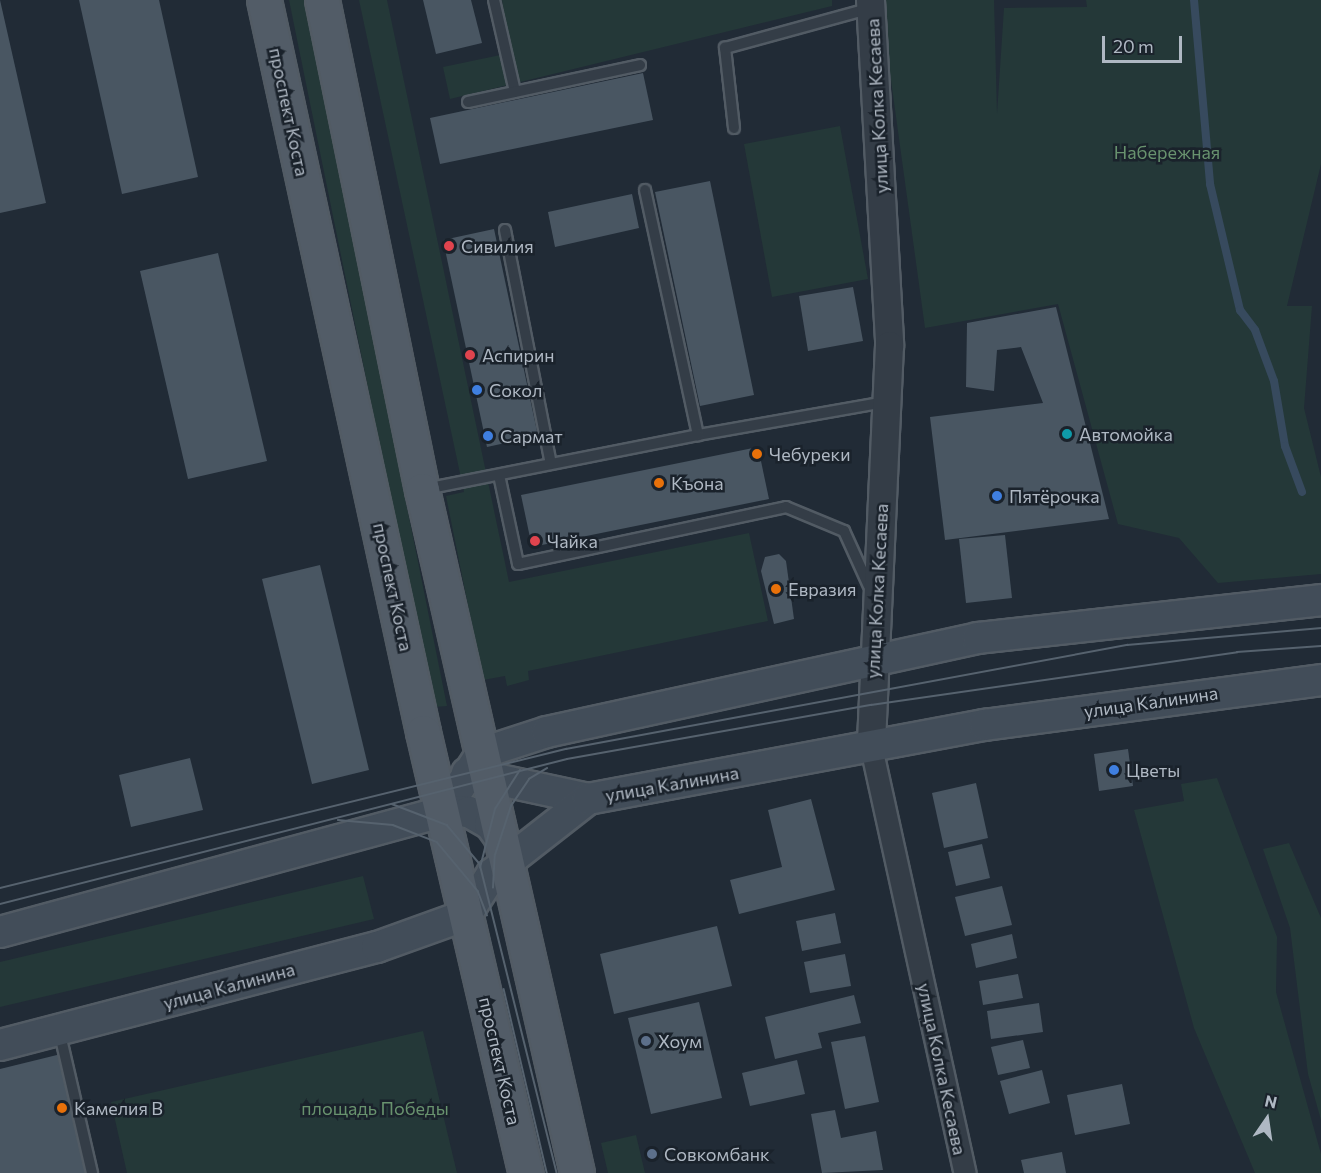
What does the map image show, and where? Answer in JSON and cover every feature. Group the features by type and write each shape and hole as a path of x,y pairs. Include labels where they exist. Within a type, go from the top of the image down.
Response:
{"main road":[{"name":"проспект Коста","path":"264,0 424,737 444,811 526,1173"},
{"path":"322,0 478,768 502,850 577,1173"},
{"path":"444,811 478,768 547,732 872,659 978,638 1307,601"},
{"name":"улица Калинина","path":"0,1045 378,947 466,915 502,850 588,799 985,725 1309,681"},
{"path":"424,737 447,763 478,768 588,799"},
{"path":"0,932 444,811 469,813 490,824 502,850"}],"street":[{"name":"улица Колка Кесаева","path":"871,4 889,345 872,659 871,747 965,1173"}],"lane":[{"path":"494,0 515,92"},
{"path":"734,128 725,48 871,4"},
{"path":"468,102 640,66"},
{"path":"645,190 698,435"},
{"path":"505,230 551,464"},
{"path":"422,490 698,435 887,402"},
{"path":"499,475 518,564 786,507 844,531 875,603"},
{"path":"59,1030 92,1173"}],"green space":[{"path":"289,0 305,0 447,706 433,707"},
{"path":"359,0 387,0 509,582 749,533 768,621 528,671 529,680 507,686 505,676 483,680 446,496 464,492"},
{"path":"502,0 832,0 832,6 450,99 443,67 510,53"},
{"name":"Набережная","path":"880,0 994,0 997,114 1004,8 1087,7 1086,0 1321,0 1321,164 1287,306 1312,306 1304,408 1321,477 1321,574 1218,583 1179,538 1118,524 1058,304 925,328"},
{"path":"840,126 868,279 772,297 744,144"},
{"path":"1217,778 1277,937 1276,992 1321,1154 1321,1173 1255,1173 1194,1028 1134,810 1184,801 1181,784"},
{"path":"1289,843 1321,918 1321,1120 1308,1074 1290,928 1263,849"},
{"path":"363,876 374,919 0,1007 0,962"},
{"name":"площадь Победы","path":"423,1031 457,1173 127,1173 111,1102"},
{"path":"636,1135 645,1173 608,1173 601,1143"}],"building":[{"path":"0,0 46,203 0,213"},
{"path":"79,0 159,0 198,177 122,194"},
{"path":"423,0 471,0 482,43 436,54"},
{"path":"643,73 653,120 440,164 430,118"},
{"path":"710,181 754,395 700,406 655,192"},
{"path":"632,194 639,228 555,247 548,212"},
{"path":"494,229 538,436 487,447 443,240"},
{"path":"218,253 267,461 188,479 140,271"},
{"path":"853,287 863,341 808,351 799,296"},
{"path":"1056,307 1109,519 945,540 930,417 1043,403 1021,347 997,350 994,391 966,387 967,323"},
{"path":"758,447 769,499 532,547 521,495"},
{"path":"1005,535 1012,598 966,603 959,539"},
{"name":"Евразия","path":"779,554 786,561 794,619 774,624 761,571 765,557"},
{"path":"320,565 369,770 312,784 262,579"},
{"name":"Цветы","path":"1128,749 1133,786 1099,791 1094,754"},
{"path":"190,758 203,810 131,827 119,775"},
{"path":"976,783 988,838 944,848 932,793"},
{"path":"811,799 835,890 739,914 730,880 782,867 768,810"},
{"path":"982,844 990,878 956,886 948,852"},
{"path":"1002,886 1012,925 965,936 955,897"},
{"path":"835,913 841,943 802,951 796,921"},
{"path":"717,926 732,986 614,1014 600,954"},
{"path":"1012,934 1017,958 976,968 971,944"},
{"path":"845,954 851,986 810,993 804,962"},
{"path":"1018,974 1023,998 983,1005 979,981"},
{"path":"854,995 861,1023 818,1033 822,1048 775,1059 765,1017"},
{"path":"699,1002 722,1098 651,1114 628,1018"},
{"path":"1039,1003 1043,1032 991,1039 987,1011"},
{"path":"865,1036 879,1102 845,1109 831,1042"},
{"path":"1023,1040 1030,1068 998,1075 991,1047"},
{"path":"61,1054 89,1173 0,1173 0,1069"},
{"path":"797,1060 805,1094 750,1106 742,1073"},
{"path":"1042,1070 1050,1103 1009,1114 1000,1081"},
{"path":"1122,1084 1130,1124 1075,1135 1067,1095"},
{"path":"835,1110 841,1138 876,1131 883,1170 822,1173 811,1114"},
{"path":"1062,1152 1066,1173 1024,1173 1021,1160"}],"waterway":[{"path":"1194,0 1210,184 1240,310 1255,330 1274,381 1285,446 1302,492"}],"tram line":[{"path":"0,888 566,749 1127,645 1321,628"},
{"path":"0,904 567,759 871,705 1237,652 1321,646"},
{"path":"493,888 495,855 511,806 529,779 547,768"},
{"path":"480,868 495,809 520,770"},
{"path":"392,804 447,825 480,864 557,1173"},
{"path":"338,820 393,825 437,842 478,891 487,915"},
{"path":"504,989 547,1173"}],"place":[{"name":"Сивилия","path":"449,246"},
{"name":"Аспирин","path":"470,355"},
{"name":"Сокол","path":"477,390"},
{"name":"Автомойка","path":"1067,434"},
{"name":"Сармат","path":"488,436"},
{"name":"Чебуреки","path":"757,454"},
{"name":"Къона","path":"659,483"},
{"name":"Пятёрочка","path":"997,496"},
{"name":"Чайка","path":"535,541"},
{"name":"Евразия","path":"776,589"},
{"name":"Цветы","path":"1114,770"},
{"name":"Хоум","path":"646,1041"},
{"name":"Камелия В","path":"62,1108"},
{"name":"Совкомбанк","path":"652,1154"}]}
